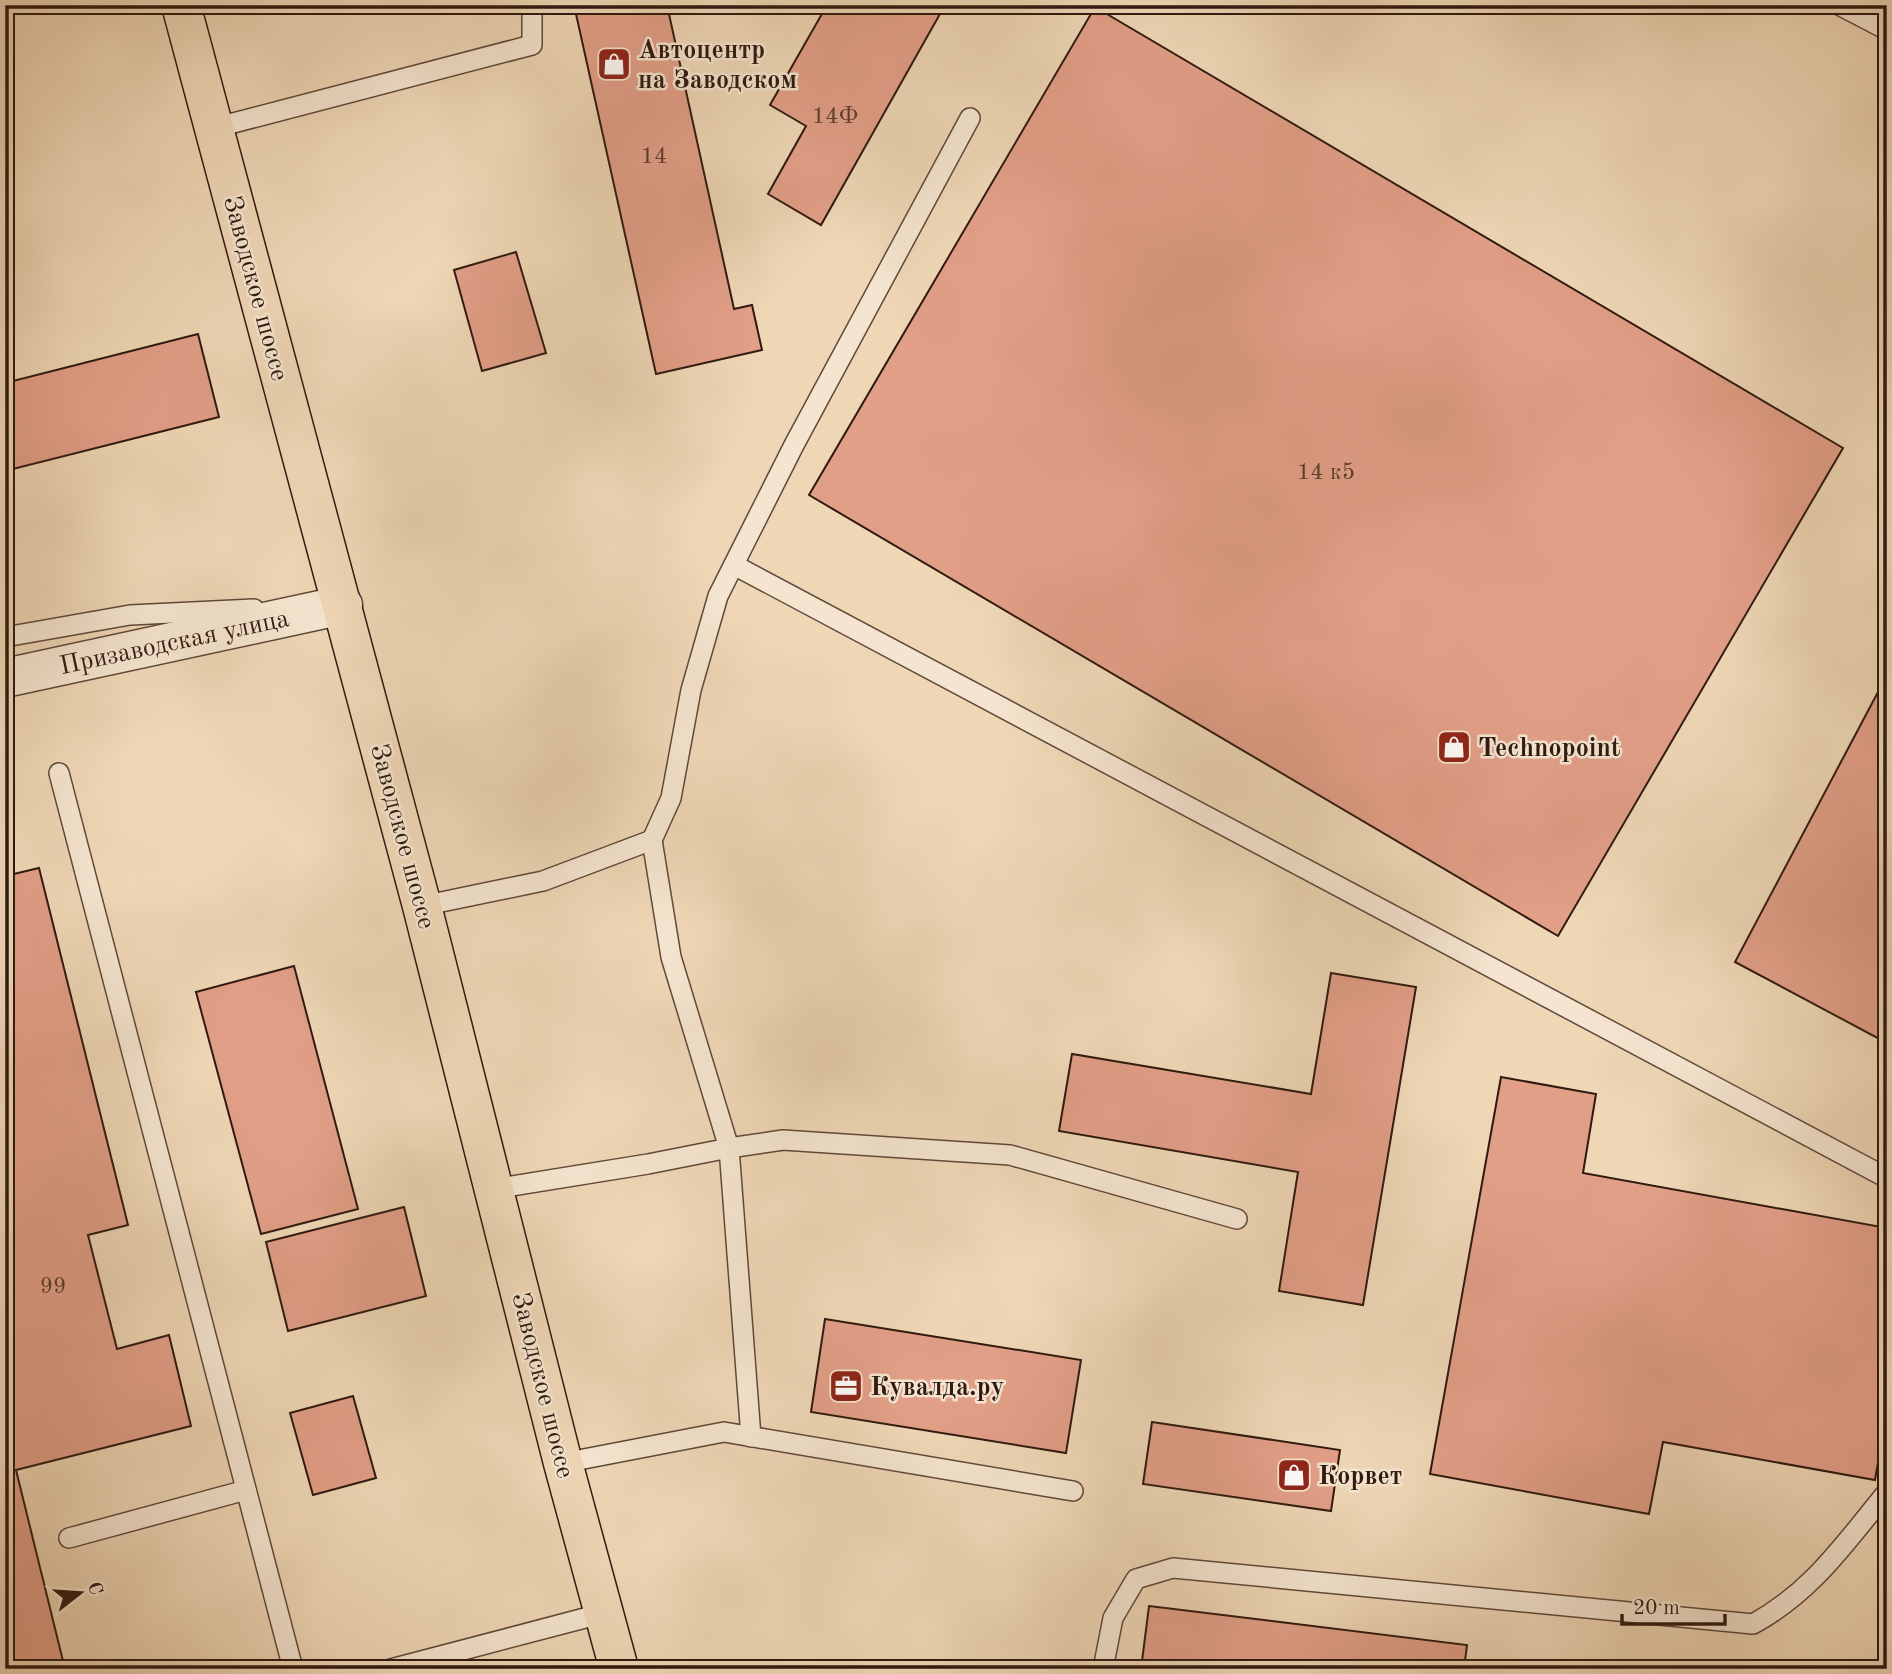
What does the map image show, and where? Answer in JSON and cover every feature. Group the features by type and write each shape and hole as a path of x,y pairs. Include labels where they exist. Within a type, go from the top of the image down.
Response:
{"main road":[{"name":"Заводское шоссе","path":"181,5 343,604 563,1463 619,1669"}],"street":[{"name":"Призаводская улица","path":"5,678 343,604"}],"lane":[{"path":"214,128 532,45 532,5"},
{"path":"1839,5 1887,30"},
{"path":"751,1437 729,1148 671,957 652,840 671,798 691,690 718,596 794,445 970,118"},
{"path":"734,565 1887,1178"},
{"path":"5,637 130,614 343,604"},
{"path":"59,774 293,1669"},
{"path":"422,906 543,881 652,840"},
{"path":"494,1189 783,1140 1010,1156 1237,1219"},
{"path":"563,1463 724,1432 1073,1491"},
{"path":"69,1538 246,1490"},
{"path":"1103,1669 1113,1618 1136,1579 1173,1569 1753,1624 1773,1613 1812,1583 1887,1492"},
{"path":"391,1669 604,1613"}],"building":[{"path":"574,5 667,5 734,309 752,305 762,350 656,374"},
{"path":"827,5 945,5 821,225 768,194 806,126 770,105"},
{"path":"1095,7 1843,448 1558,936 809,495"},
{"path":"516,252 546,353 482,371 454,270"},
{"path":"198,334 219,417 5,471 5,383"},
{"path":"1887,675 1887,1043 1735,962"},
{"path":"39,868 128,1225 88,1235 117,1349 169,1335 191,1426 16,1470 65,1669 5,1669 5,876"},
{"path":"294,966 358,1209 261,1234 196,992"},
{"path":"1331,973 1416,987 1363,1305 1279,1291 1298,1172 1059,1131 1072,1054 1311,1094"},
{"path":"1501,1077 1596,1094 1583,1173 1887,1228 1887,1411 1875,1480 1663,1442 1649,1514 1430,1474"},
{"path":"404,1207 426,1296 288,1331 266,1242"},
{"path":"825,1319 1081,1360 1066,1453 811,1412"},
{"path":"353,1396 376,1478 313,1495 290,1413"},
{"path":"1152,1422 1340,1450 1331,1511 1143,1484"},
{"path":"1149,1606 1467,1645 1464,1669 1141,1669"}],"place":[{"name":"Автоцентр на Заводском","path":"614,64"},
{"name":"Technopoint","path":"1454,747"},
{"name":"Кувалда.ру","path":"846,1386"},
{"name":"Корвет","path":"1294,1475"}]}
